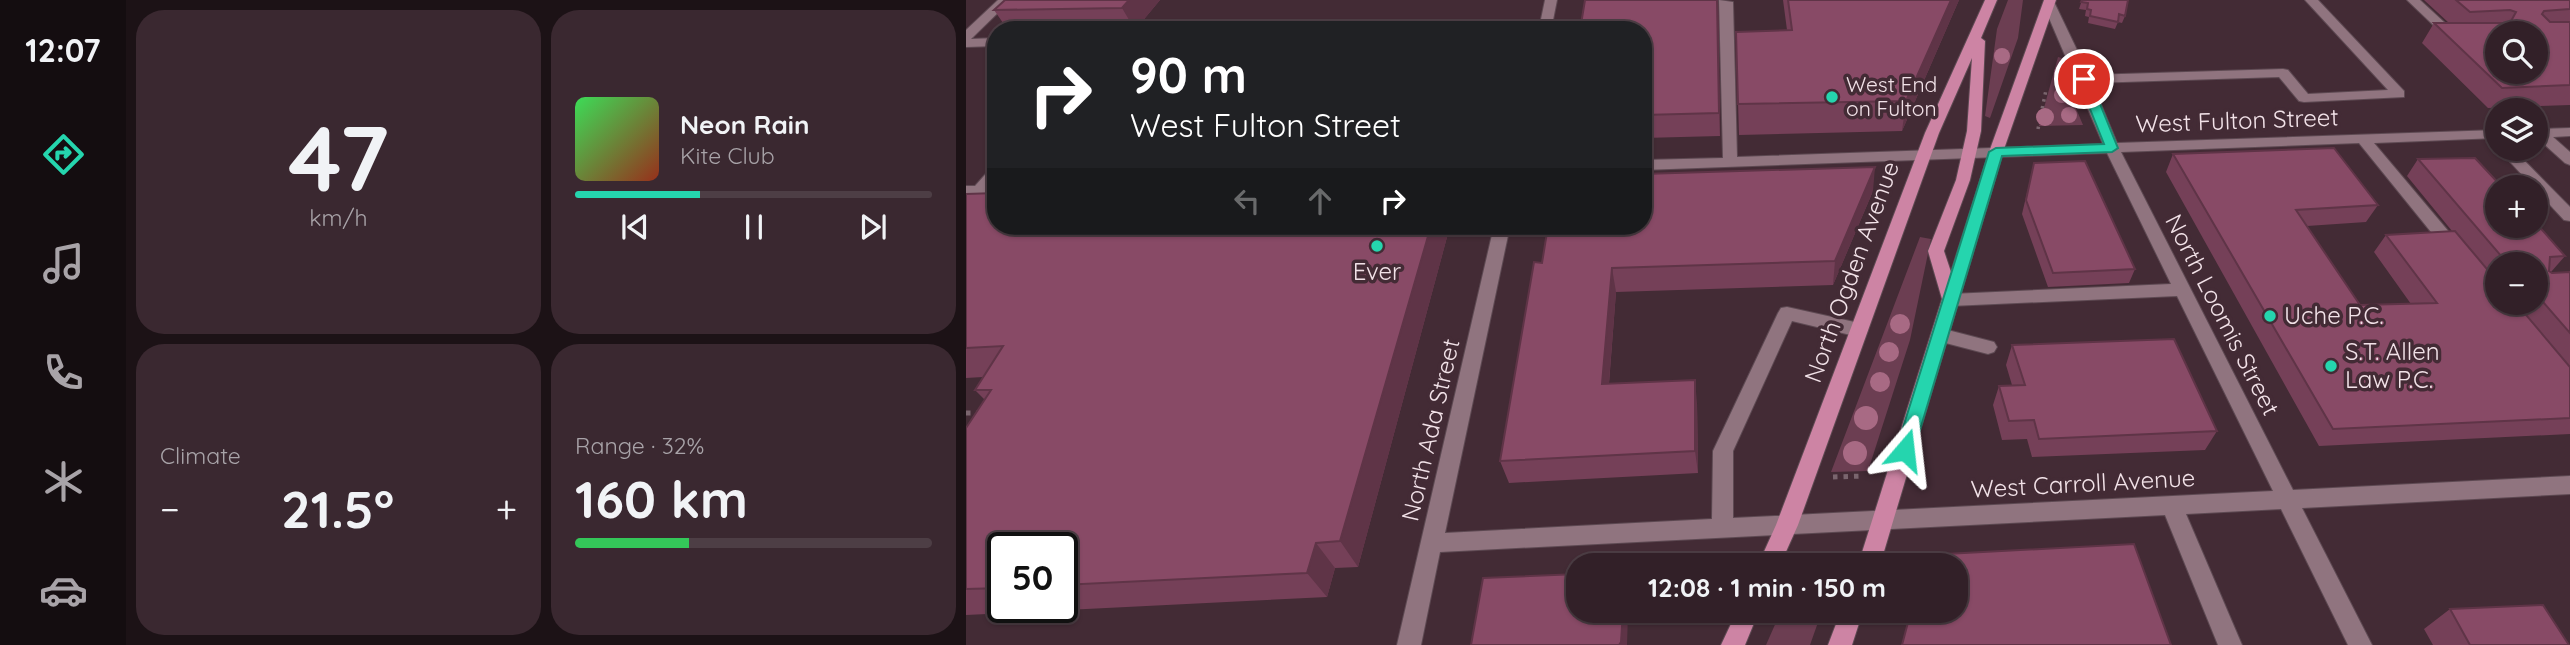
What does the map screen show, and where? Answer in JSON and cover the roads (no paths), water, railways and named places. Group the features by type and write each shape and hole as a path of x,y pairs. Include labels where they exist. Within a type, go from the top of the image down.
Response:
{"main road":[{"name":"North Ogden Avenue","path":"1774,553 1924,155 1991,0"},
{"path":"1872,553 1996,152 2049,1"},
{"path":"1951,300 1936,251 1963,180 1974,131 1979,27"},
{"path":"1732,645 1742,623"},
{"path":"1840,645 1848,623"}],"street":[{"path":"966,40 1004,0"},
{"path":"1547,21 1553,0"},
{"path":"1725,0 1730,162"},
{"path":"2084,79 2283,72 2304,98 2399,94 2311,0"},
{"path":"2413,0 2454,38 2485,37"},
{"name":"North Loomis Street","path":"2049,1 2112,148 2360,645"},
{"path":"966,40 987,41"},
{"path":"2548,132 2570,131"},
{"name":"West Fulton Street","path":"1652,165 2485,136"},
{"path":"2362,139 2467,264"},
{"path":"2548,141 2570,160"},
{"path":"2517,161 2570,216"},
{"name":"North Ada Street","path":"1409,645 1500,235"},
{"path":"1951,300 2182,290"},
{"path":"1721,528 1723,451 1787,313 1859,331"},
{"path":"1940,335 1988,347"},
{"name":"West Carroll Avenue","path":"1432,543 2570,485"},
{"path":"2172,506 2230,645"}],"place":[{"name":"West End on Fulton","path":"1832,97"},
{"name":"Ever","path":"1377,246"},
{"name":"Uche P.C.","path":"2270,316"},
{"name":"S.T. Allen Law P.C.","path":"2331,366"}]}
